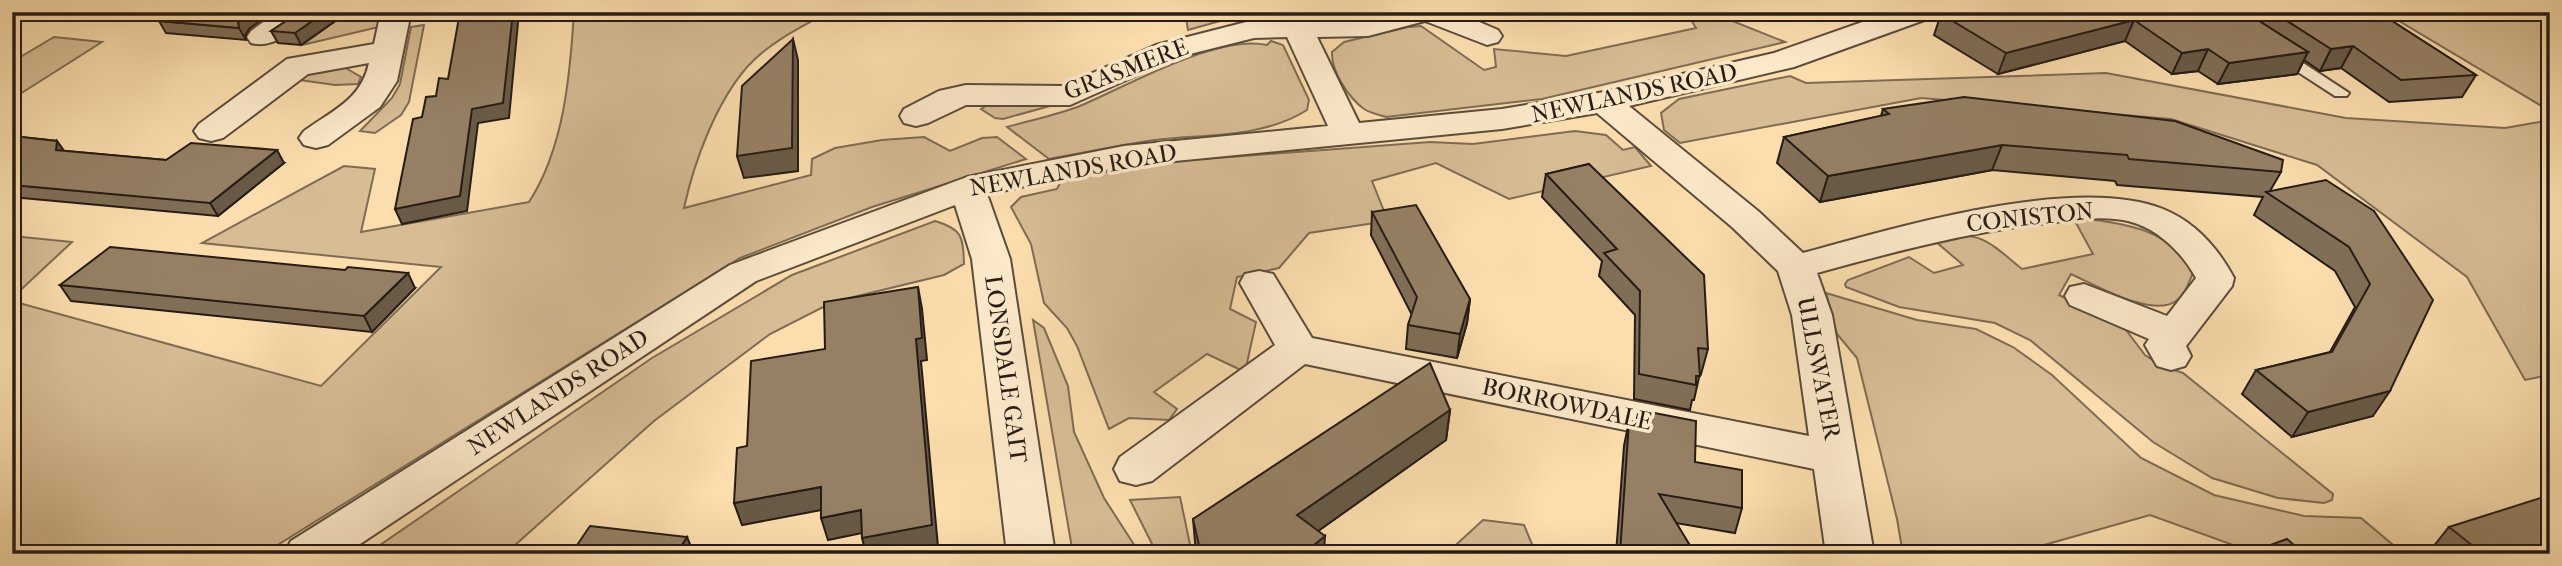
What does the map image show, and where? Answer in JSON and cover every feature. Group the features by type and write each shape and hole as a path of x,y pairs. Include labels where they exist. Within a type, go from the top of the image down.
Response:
{"street":[{"path":"262,37 297,12"},
{"path":"316,138 369,100 381,81 396,12"},
{"name":"GRASMERE","path":"916,116 950,97 1070,95 1167,51 1210,38 1296,20 1368,27 1424,12"},
{"path":"1430,12 1487,36"},
{"name":"NEWLANDS ROAD","path":"308,554 743,273 967,188 1124,156 1502,119 1604,102 1783,61 1920,12"},
{"path":"1296,20 1349,136"},
{"path":"211,131 298,66 387,51"},
{"name":"ULLSWATER","path":"1604,102 1745,219 1796,267 1812,315 1850,554"},
{"name":"LONSDALE GAIT","path":"967,188 991,259 1031,554"},
{"name":"CONISTON","path":"1796,267 1924,232 1991,219 2079,208 2127,210 2166,224 2194,248 2211,268 2215,278 2213,286 2173,345 2084,296"},
{"path":"1136,469 1298,349 1259,283"},
{"name":"BORROWDALE","path":"1298,349 1835,457"}],"lane":[{"path":"2261,42 2341,93"}],"shaded area":[{"path":"348,12 382,12 379,27 302,45"},
{"path":"574,12 829,12 766,50 736,81 708,133 684,208 811,175 812,159 835,148 882,140 924,137 950,151 982,138 997,137 1026,159 872,207 740,258 263,554 12,554 12,301 321,386 441,267 202,243 344,166 375,169 361,232 529,202 541,181 558,135 567,86"},
{"path":"1185,12 1252,12 1188,30"},
{"path":"1686,12 1710,12 1785,42 1542,99 1386,117 1366,110 1352,98 1337,75 1332,59 1332,52 1344,42 1421,26 1484,70 1496,67 1494,49 1566,56 1696,28"},
{"path":"2384,12 2550,12 2550,111"},
{"path":"424,25 409,102 401,115 375,133 360,131 392,98 400,84 411,27"},
{"path":"54,37 102,42 12,99 12,62"},
{"path":"1271,41 1283,45 1309,100 1307,110 1272,126 1234,133 1155,140 1049,159 1007,127 1080,106 1198,54 1223,47 1267,45"},
{"path":"344,67 361,77 358,84 335,85 299,80 315,71"},
{"path":"2106,73 2346,118 2505,128 2550,120 2550,375 2525,380 2467,277 2317,165 2171,119 1921,98 1680,143 1664,130 1661,113 1679,99 1790,76 1806,83"},
{"path":"1057,104 1003,119 995,118 981,109 988,105"},
{"path":"1575,131 1606,135 1623,150 1635,147 1651,166 1509,199 1436,163 1372,181 1388,221 1309,233 1279,268 1237,277 1230,309 1256,322 1245,372 1207,354 1154,392 1177,409 1169,420 1129,418 1109,429 1077,346 1067,328 1044,303 1031,244 1011,207 1021,197 1057,189 1062,179 1176,161 1430,142 1473,144"},
{"path":"2078,218 2112,222 2144,230 2159,237 2184,258 2193,273 2182,295 2166,305 2139,303 2071,274 2059,295 2123,326 2145,355 2162,366 2183,373 2333,494 2332,500 2324,503 2278,498 2212,478 2153,442 2030,340 1995,323 1899,307 1846,287 1845,284 1848,280 1909,257 1934,273 1963,265 1935,241 1950,237 1983,240 2022,269 2093,254 2076,223"},
{"path":"935,221 951,227 959,235 962,240 964,264 944,275 833,302 770,334 654,421 505,554 367,554 652,358 792,275"},
{"path":"12,236 72,242 12,298"},
{"path":"1826,293 1917,320 1976,329 2013,347 2052,375 2141,458 2214,495 2304,516 2361,518 2404,554 2258,554 2150,515 2012,554 1903,554 1897,519 1857,358 1837,334"},
{"path":"1033,320 1044,328 1068,386 1074,432 1104,498 1140,554 1073,554"},
{"path":"1180,497 1192,554 1157,554 1130,500"},
{"path":"1483,520 1524,525 1536,554 1446,554"}],"building":[{"path":"172,12 250,12 238,23 239,28 159,21"},
{"path":"298,12 325,12 295,33 271,31 295,15"},
{"path":"460,12 513,12 503,103 472,109 460,196 395,209 413,119 422,117 426,97 436,96 439,78 448,79"},
{"path":"2245,12 2308,52 2229,63 2208,49 2182,53 2134,20 2006,53 1941,14"},
{"path":"2273,12 2378,12 2476,75 2401,80 2353,46 2331,49"},
{"path":"793,39 792,148 737,156 742,86"},
{"path":"1964,97 2175,121 2283,160 2281,172 2002,145 1828,176 1784,137 1889,114 1883,109"},
{"path":"12,136 57,141 56,150 166,160 191,143 277,150 210,203 12,185"},
{"path":"1589,164 1704,275 1708,349 1698,348 1700,376 1696,376 1696,385 1639,374 1640,291 1604,253 1617,249 1546,174"},
{"path":"2326,180 2374,211 2433,300 2390,391 2308,412 2256,370 2332,352 2370,284 2349,247 2266,192"},
{"path":"1416,205 1470,299 1460,334 1408,325 1417,297 1372,212"},
{"path":"110,247 345,270 348,267 408,273 364,316 60,285"},
{"path":"918,287 922,338 916,339 932,525 862,538 861,510 821,518 821,487 734,503 737,448 747,446 751,361 825,349 824,302"},
{"path":"1430,363 1450,410 1297,515 1325,536 1303,554 1201,554 1193,519"},
{"path":"1639,410 1696,421 1695,462 1742,470 1742,508 1659,494 1695,554 1620,554 1629,421 1639,423"},
{"path":"2550,495 2550,554 2483,554 2449,527"},
{"path":"590,526 687,537 676,554 571,554"},
{"path":"2287,539 2304,554 2246,554"}]}
